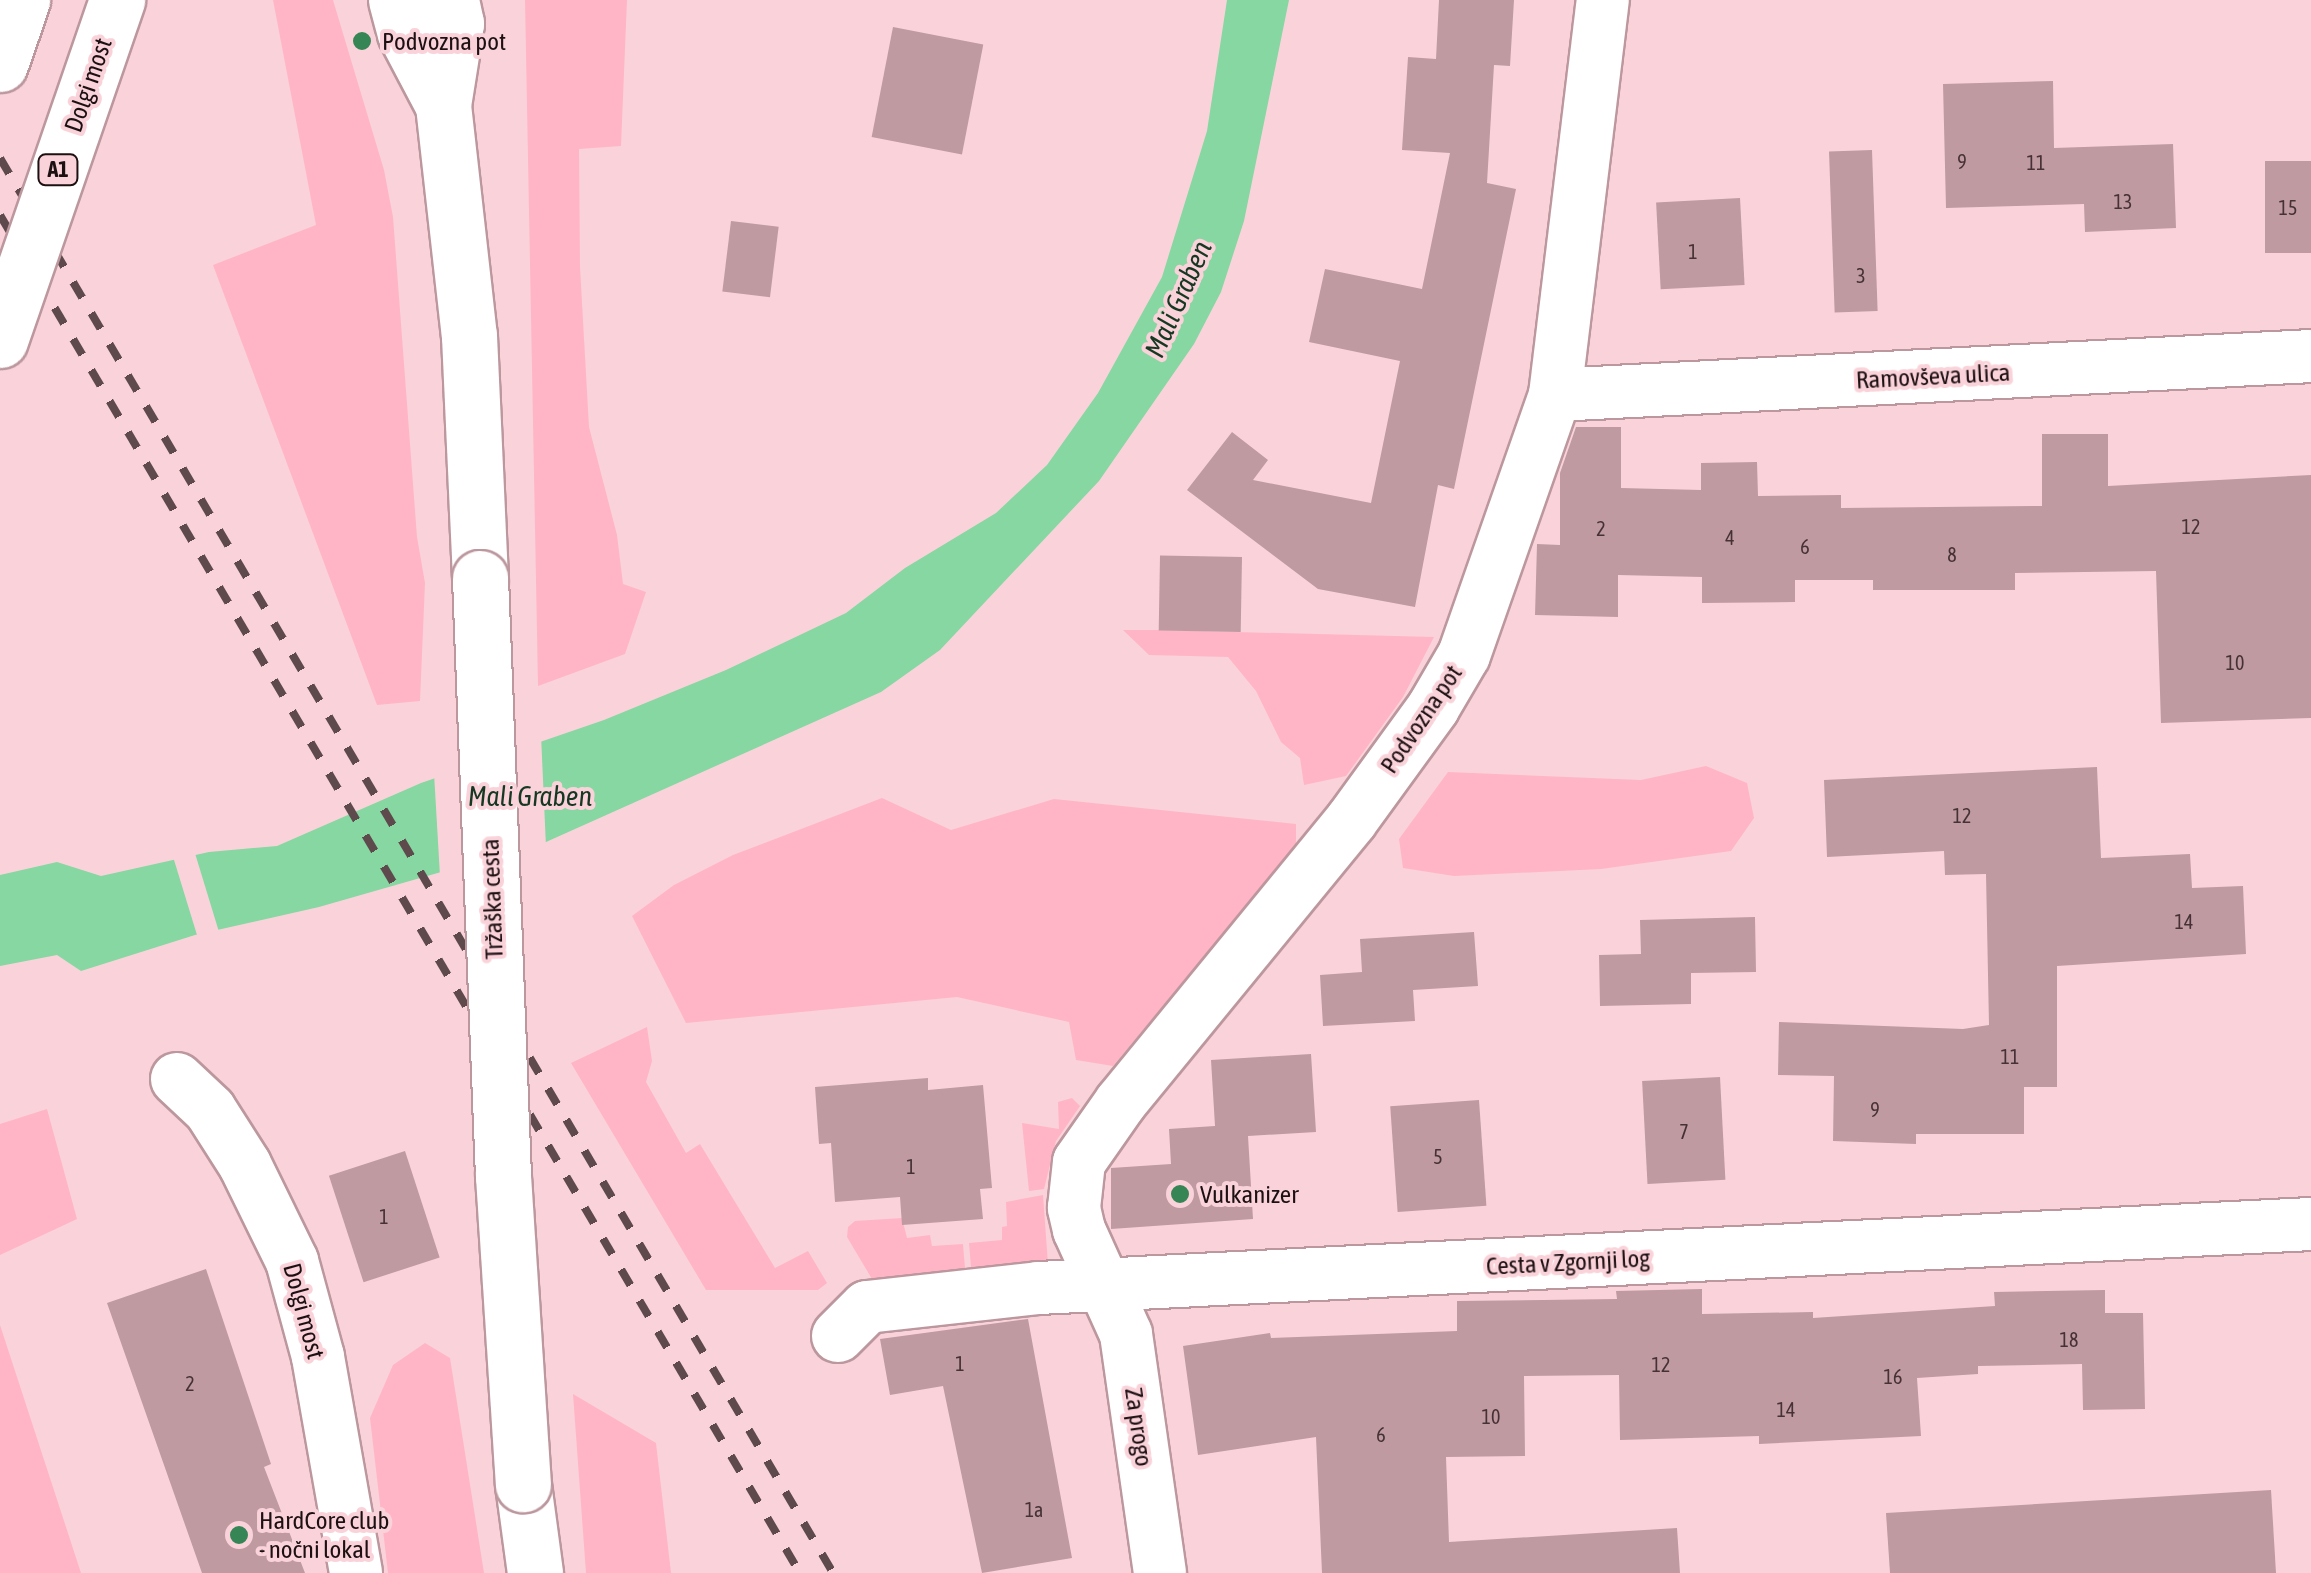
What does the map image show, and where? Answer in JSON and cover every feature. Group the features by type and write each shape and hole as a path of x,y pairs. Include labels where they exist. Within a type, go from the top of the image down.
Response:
{"main road":[{"path":"0,64 22,0"},
{"name":"Dolgi most","path":"0,340 117,0"},
{"name":"Tržaška cesta","path":"396,0 405,33 443,105"},
{"name":"Tržaška cesta","path":"457,8 443,105 469,336 503,1176 524,1484 535,1573"}],"street":[{"name":"Podvozna pot","path":"1104,1286 1074,1208 1079,1162 1121,1102 1350,821 1433,708 1464,655 1556,396 1602,0"},
{"name":"Ramovševa ulica","path":"1556,396 2311,356"},
{"name":"Dolgi most","path":"178,1079 210,1110 245,1165 292,1262 318,1357 356,1573"},
{"name":"Cesta v Zgornji log","path":"838,1336 866,1307 1104,1286 2311,1224"},
{"name":"Za progo","path":"1104,1286 1126,1334 1160,1573"}],"shaded area":[{"path":"273,0 333,0 384,170 393,217 417,537 425,583 420,701 377,705 213,265 316,225"},
{"path":"525,0 627,0 621,146 579,149 580,267 589,427 617,535 623,584 646,592 625,654 538,686"},
{"path":"1123,630 1434,637 1403,697 1346,776 1304,785 1300,758 1281,742 1256,691 1228,657 1149,655"},
{"path":"1706,766 1747,783 1754,818 1731,851 1601,869 1454,876 1403,868 1399,839 1448,772 1641,780"},
{"path":"882,798 951,830 1054,799 1296,824 1296,846 1113,1066 1076,1060 1069,1022 957,997 686,1023 632,916 674,885 733,855"},
{"path":"647,1027 652,1061 646,1082 686,1153 700,1144 775,1268 808,1251 827,1283 818,1290 706,1290 571,1063"},
{"path":"1072,1098 1080,1106 1056,1141 1044,1189 1029,1191 1022,1123 1059,1129 1058,1102"},
{"path":"47,1109 77,1219 0,1255 0,1124"},
{"path":"1043,1195 1048,1264 972,1279 969,1243 1002,1240 1002,1227 1007,1226 1006,1202"},
{"path":"902,1218 907,1238 930,1235 932,1246 963,1244 966,1280 879,1285 872,1279 847,1237 848,1227 855,1221"},
{"path":"0,1325 81,1573 0,1573"},
{"path":"425,1343 450,1358 484,1573 388,1573 370,1418 393,1365"},
{"path":"573,1394 656,1443 671,1573 586,1573"}],"water":[{"name":"Mali Graben","path":"1227,0 1289,0 1244,221 1221,292 1194,344 1099,481 940,650 881,692 546,842 319,907 195,935 81,971 57,955 0,966 0,875 57,862 101,876 209,852 277,846 421,783 604,720 726,670 846,613 905,568 996,513 1047,465 1098,393 1162,277 1207,131"}],"pier":[{"path":"541,735 546,847 440,876 434,773"},
{"path":"194,850 220,934 199,941 173,856"}],"building":[{"path":"1439,0 1514,0 1510,66 1494,65 1487,183 1516,189 1454,489 1438,485 1415,607 1318,589 1187,490 1232,432 1268,460 1253,480 1371,503 1400,361 1309,342 1325,269 1422,289 1450,153 1402,150 1408,57 1436,59"},
{"path":"893,27 983,45 962,154 872,137"},
{"path":"2053,81 2054,148 2173,144 2176,228 2085,232 2084,204 1946,208 1943,84"},
{"path":"1872,150 1878,311 1835,312 1829,152"},
{"path":"2265,161 2311,161 2311,253 2265,253"},
{"path":"1740,198 1745,285 1661,289 1656,202"},
{"path":"731,221 779,227 770,297 722,291"},
{"path":"1576,427 1621,427 1621,488 1701,490 1701,463 1757,462 1758,496 1841,495 1841,508 2042,506 2042,434 2108,434 2108,486 2311,475 2311,718 2161,723 2156,571 2015,573 2015,590 1873,590 1873,580 1795,580 1795,602 1702,603 1702,577 1618,575 1618,617 1535,615 1537,544 1560,545 1560,473"},
{"path":"1160,556 1242,557 1241,632 1159,631"},
{"path":"2097,767 2101,858 2190,854 2192,888 2243,886 2246,954 2057,966 2057,1087 2024,1087 2024,1134 1916,1134 1916,1144 1833,1141 1834,1076 1778,1075 1779,1022 1963,1029 1989,1025 1986,874 1945,875 1944,851 1827,857 1824,780"},
{"path":"1755,917 1756,972 1691,973 1691,1004 1600,1006 1599,955 1641,954 1640,920"},
{"path":"1474,932 1478,986 1413,990 1415,1021 1323,1026 1320,975 1362,972 1360,939"},
{"name":"Vulkanizer","path":"1311,1054 1316,1132 1248,1136 1253,1219 1111,1229 1111,1168 1171,1164 1169,1129 1215,1126 1211,1060"},
{"path":"1720,1077 1725,1180 1647,1184 1642,1081"},
{"path":"928,1078 928,1090 983,1085 992,1188 980,1189 983,1219 902,1225 900,1197 835,1202 831,1143 819,1144 815,1087"},
{"path":"1479,1100 1486,1206 1398,1212 1390,1106"},
{"path":"405,1151 440,1258 364,1282 329,1176"},
{"path":"206,1269 271,1464 264,1467 305,1573 202,1573 107,1303"},
{"path":"1702,1289 1702,1314 1813,1312 1813,1318 1995,1306 1994,1292 2105,1290 2105,1313 2143,1313 2145,1409 2083,1410 2082,1364 1978,1366 1978,1374 1917,1378 1921,1436 1759,1444 1759,1436 1620,1440 1619,1375 1524,1376 1525,1456 1446,1457 1449,1542 1677,1528 1680,1573 1322,1573 1316,1437 1198,1455 1183,1346 1270,1333 1271,1338 1457,1331 1457,1301 1617,1299 1616,1291"},
{"path":"1028,1319 1072,1558 982,1573 943,1386 890,1395 880,1339"},
{"path":"2271,1490 2276,1573 1890,1573 1886,1513"}],"railway":[{"path":"0,158 833,1573"},
{"path":"0,215 800,1573"}],"place":[{"name":"Podvozna pot","path":"362,41"},
{"name":"Vulkanizer","path":"1180,1194"},
{"name":"HardCore club - nočni lokal","path":"239,1535"}]}
